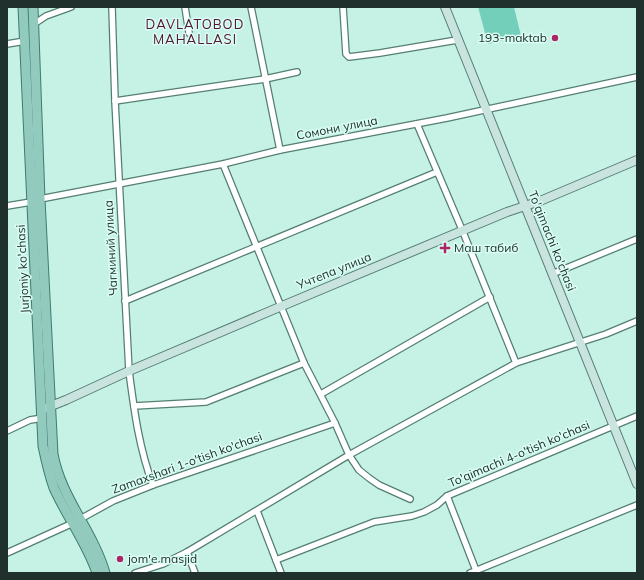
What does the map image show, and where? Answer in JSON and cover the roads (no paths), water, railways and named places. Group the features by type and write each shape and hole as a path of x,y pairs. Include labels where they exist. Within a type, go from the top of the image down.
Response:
{"main road":[{"name":"Jurjoniy ko'chasi","path":"24,7 25,41 52,417 52,446 57,472 77,521"},
{"name":"Jurjoniy ko'chasi","path":"33,7 36,200 43,446 50,476 55,489 77,521"},
{"path":"77,521 97,573"},
{"path":"77,521 98,551 105,573"}],"street":[{"path":"34,24 46,16 71,7"},
{"name":"Чагминий улица","path":"112,7 115,102 129,371 134,406 147,469 153,485"},
{"path":"185,7 189,33"},
{"path":"252,7 280,150"},
{"path":"343,7 346,54 349,57 458,40"},
{"name":"To'qimachi ko'chasi","path":"445,7 637,484"},
{"path":"7,44 25,41"},
{"path":"115,102 265,79 297,72"},
{"name":"Сомони улица","path":"7,206 222,164 280,150 486,110 637,77"},
{"path":"416,124 438,172 516,364"},
{"name":"Учтепа улица","path":"42,414 51,406 129,371 282,306 463,232 507,212 637,160"},
{"path":"222,164 282,306 304,363 321,394 350,455 359,470 369,478 379,485 410,499"},
{"path":"125,301 438,172"},
{"path":"552,274 637,239"},
{"path":"321,394 490,298"},
{"path":"135,573 163,564 187,552 350,455 516,364 606,334 637,321"},
{"path":"134,406 206,402 304,363"},
{"path":"7,431 42,414 52,417"},
{"name":"To'qimachi 4-o'tish ko'chasi","path":"276,560 374,522 412,516 424,512 447,496 637,416"},
{"name":"Zamaxshari 1-o'tish ko'chasi","path":"7,553 77,521 113,501 153,485 335,423"},
{"path":"447,496 477,572"},
{"path":"470,573 477,572 637,505"},
{"path":"257,511 281,573"},
{"path":"187,552 195,573"}],"place":[{"name":"193-maktab","path":"555,38"},
{"name":"Маш табиб","path":"445,248"},
{"name":"jom'e masjid","path":"120,559"}],"district":[{"name":"DAVLATOBOD MAHALLASI","path":"195,32"}]}
